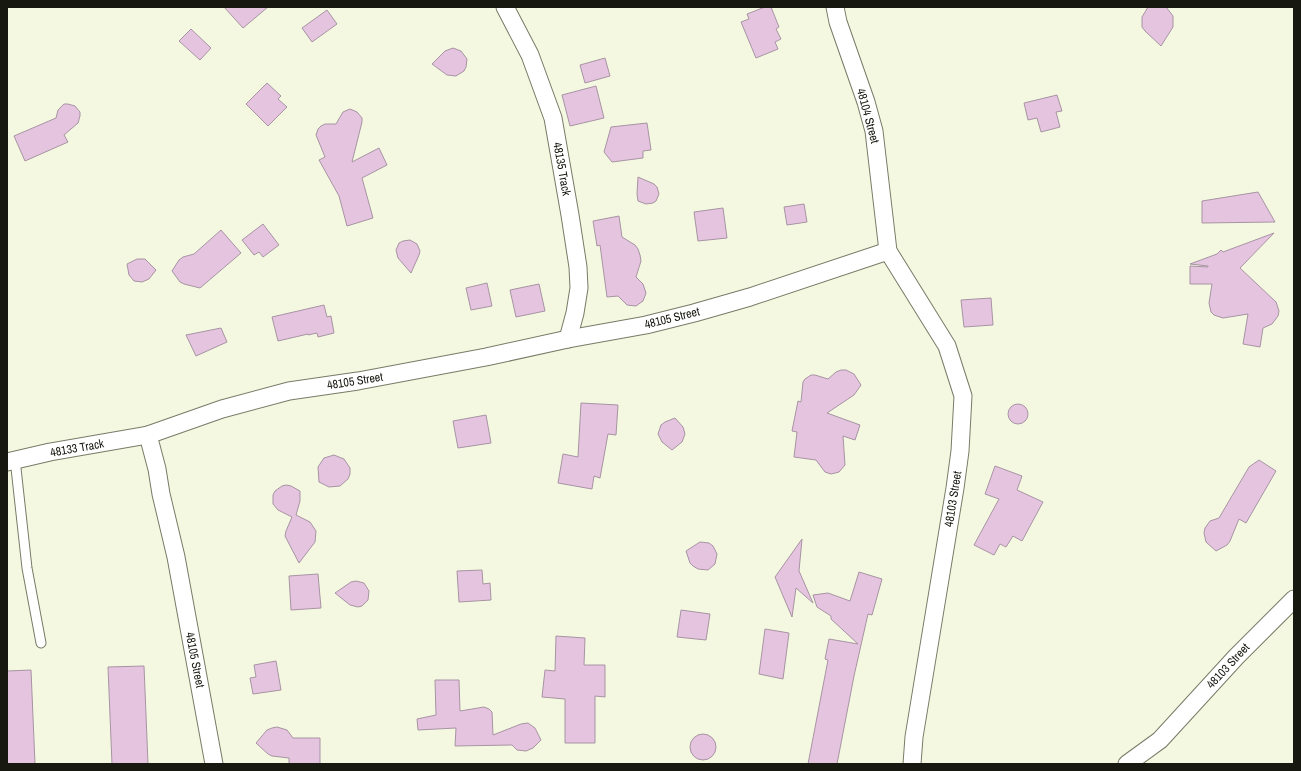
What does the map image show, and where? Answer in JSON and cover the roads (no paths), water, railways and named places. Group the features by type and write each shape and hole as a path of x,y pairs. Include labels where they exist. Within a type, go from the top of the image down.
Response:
{"street":[{"name":"48135 Track","path":"505,7 530,55 553,118 578,267 579,288 575,313 568,339"},
{"name":"48104 Street","path":"835,7 838,22 866,102 874,131 888,252"},
{"name":"48105 Street","path":"214,764 176,557 148,435 222,409 290,391 358,381 646,325 750,297 888,252"},
{"name":"48103 Street","path":"888,252 947,346 964,396 960,451 916,729 912,764"},
{"name":"48133 Track","path":"11,461 148,435"},
{"name":"48103 Street","path":"1127,764 1160,740 1236,657 1294,599"}],"lane":[{"path":"11,461 27,568 41,643"}]}
